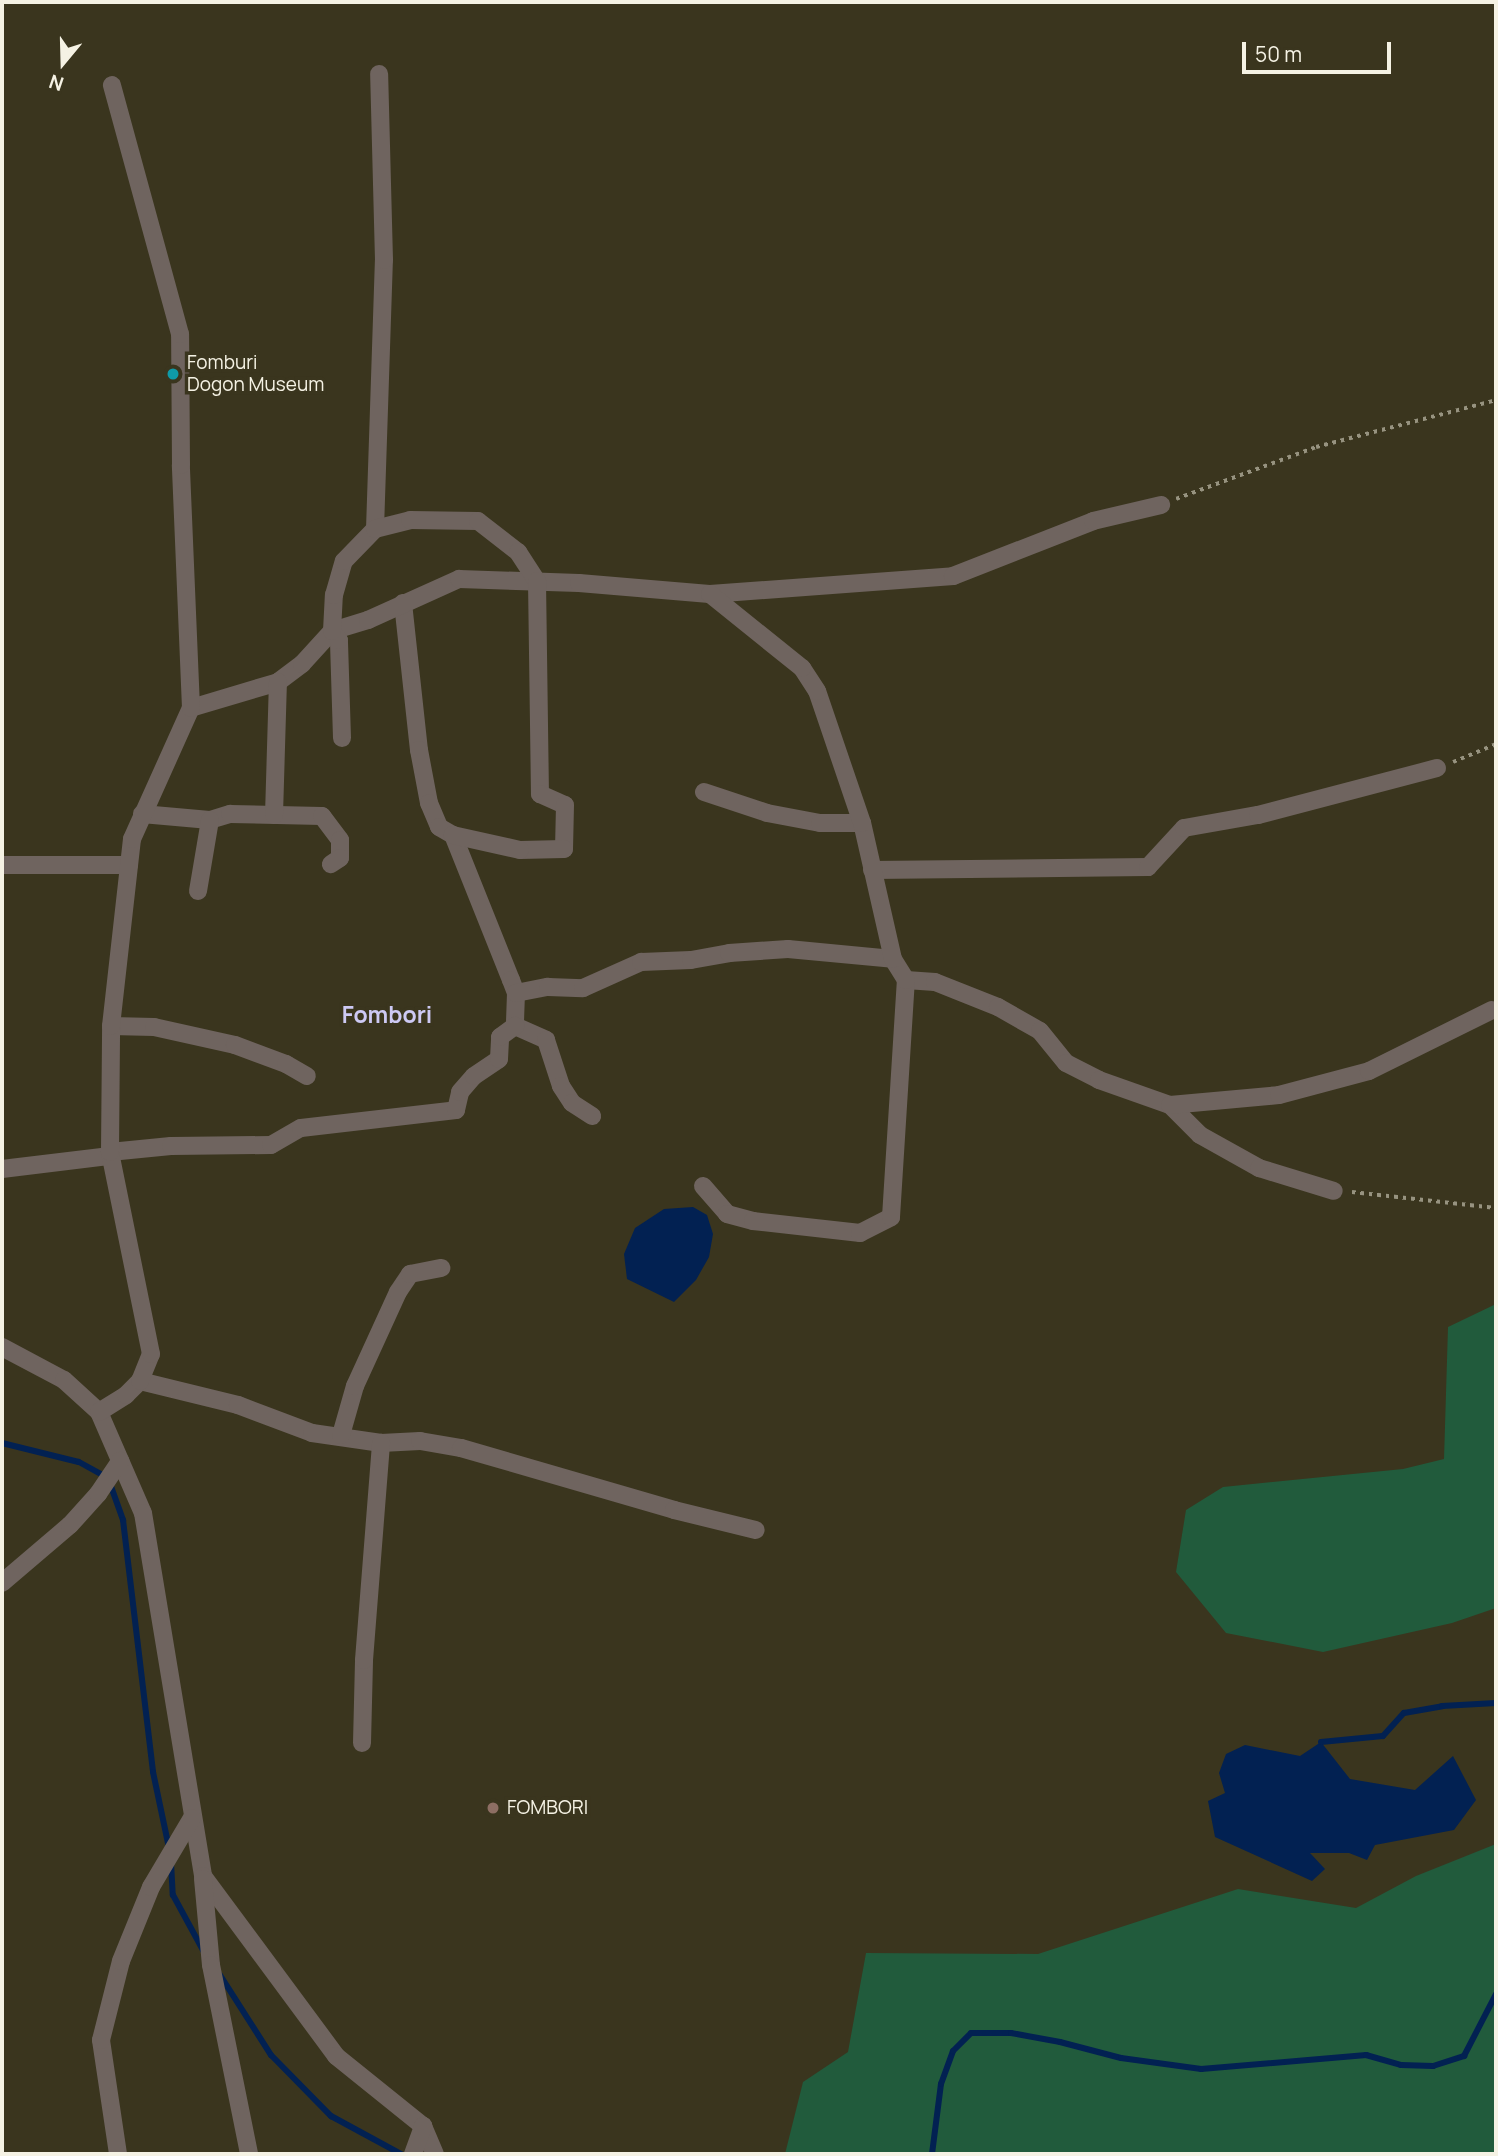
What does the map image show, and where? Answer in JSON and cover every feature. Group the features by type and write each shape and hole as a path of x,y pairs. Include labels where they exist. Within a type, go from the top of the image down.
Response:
{"street":[{"path":"375,529 384,260 379,74"},
{"path":"99,1412 126,1395 140,1381 150,1354 110,1154 111,1026 132,839 191,708 181,465 180,334 112,85"},
{"path":"191,708 278,682 302,664 332,631 368,620 459,579 537,581 710,594 953,576 1093,522 1161,505"},
{"path":"342,738 339,640 332,631 334,595 344,561 375,529 410,520 478,521 518,552 537,581 540,794 565,805 564,849 520,850 453,835 439,827 429,803 403,603"},
{"path":"704,1186 727,1214 753,1221 860,1233 891,1217 906,980 893,960 862,823 817,691 802,668 710,594"},
{"path":"274,815 278,682"},
{"path":"872,870 1148,867 1184,828 1258,815 1437,768"},
{"path":"704,792 767,813 820,823 862,823"},
{"path":"142,814 210,820 230,814 322,816 340,840 340,858 331,864"},
{"path":"198,891 210,820"},
{"path":"453,835 516,993 515,1027"},
{"path":"2,865 129,864"},
{"path":"516,993 548,987 583,988 641,962 691,960 729,953 788,949 893,960"},
{"path":"906,980 935,982 998,1007 1040,1031 1066,1063 1099,1080 1170,1105 1279,1096 1369,1071 1492,1010"},
{"path":"111,1026 154,1027 235,1045 286,1064 307,1076"},
{"path":"515,1027 546,1040 561,1086 572,1102 592,1116"},
{"path":"2,1169 171,1146 271,1145 301,1128 456,1110 460,1091 474,1076 499,1059 500,1037 515,1027"},
{"path":"1170,1105 1200,1135 1259,1168 1334,1191"},
{"path":"341,1435 355,1386 398,1292 410,1274 441,1268"},
{"path":"2,1347 64,1380 99,1412 143,1513 203,1876 211,1965 250,2154"},
{"path":"140,1381 238,1405 312,1433 341,1435 381,1443 420,1441 461,1448 661,1507 756,1530"},
{"path":"362,1743 364,1660 381,1443"},
{"path":"2,1583 70,1525 98,1494 120,1461"},
{"path":"118,2154 101,2040 121,1961 151,1887 192,1818"},
{"path":"203,1876 336,2056 423,2126 435,2154"},
{"path":"413,2154 423,2126"}],"path":[{"path":"1161,505 1316,447 1496,400"},
{"path":"1437,768 1496,744"},
{"path":"1334,1191 1496,1208"}],"green space":[{"path":"1496,1304 1496,1608 1452,1623 1323,1652 1226,1633 1176,1572 1186,1510 1223,1487 1403,1469 1444,1459 1448,1327"},
{"path":"1496,1844 1496,2154 785,2154 803,2082 848,2052 866,1953 1038,1954 1238,1889 1356,1908 1416,1876"}],"water":[{"path":"693,1207 707,1215 713,1234 709,1257 696,1280 674,1302 627,1279 624,1254 635,1228 664,1209"},
{"path":"1321,1742 1350,1779 1415,1790 1453,1756 1476,1800 1454,1830 1375,1845 1367,1860 1349,1853 1310,1853 1325,1869 1312,1881 1215,1837 1208,1801 1225,1793 1219,1773 1226,1754 1245,1745 1300,1756"}],"waterway":[{"path":"2,1443 79,1462 108,1478 123,1520 153,1772 169,1848"},
{"path":"1321,1742 1383,1736 1404,1713 1442,1706 1496,1703"},
{"path":"171,1862 173,1895 204,1952"},
{"path":"220,1975 271,2055 331,2116 401,2154"},
{"path":"932,2154 941,2084 953,2051 971,2033 1011,2033 1121,2058 1201,2069 1366,2055 1401,2065 1433,2066 1464,2056 1496,1994"}],"place":[{"name":"Fomburi Dogon Museum","path":"173,374"},
{"name":"FOMBORI","path":"493,1808"}],"district":[{"name":"Fombori","path":"387,1014"}]}
